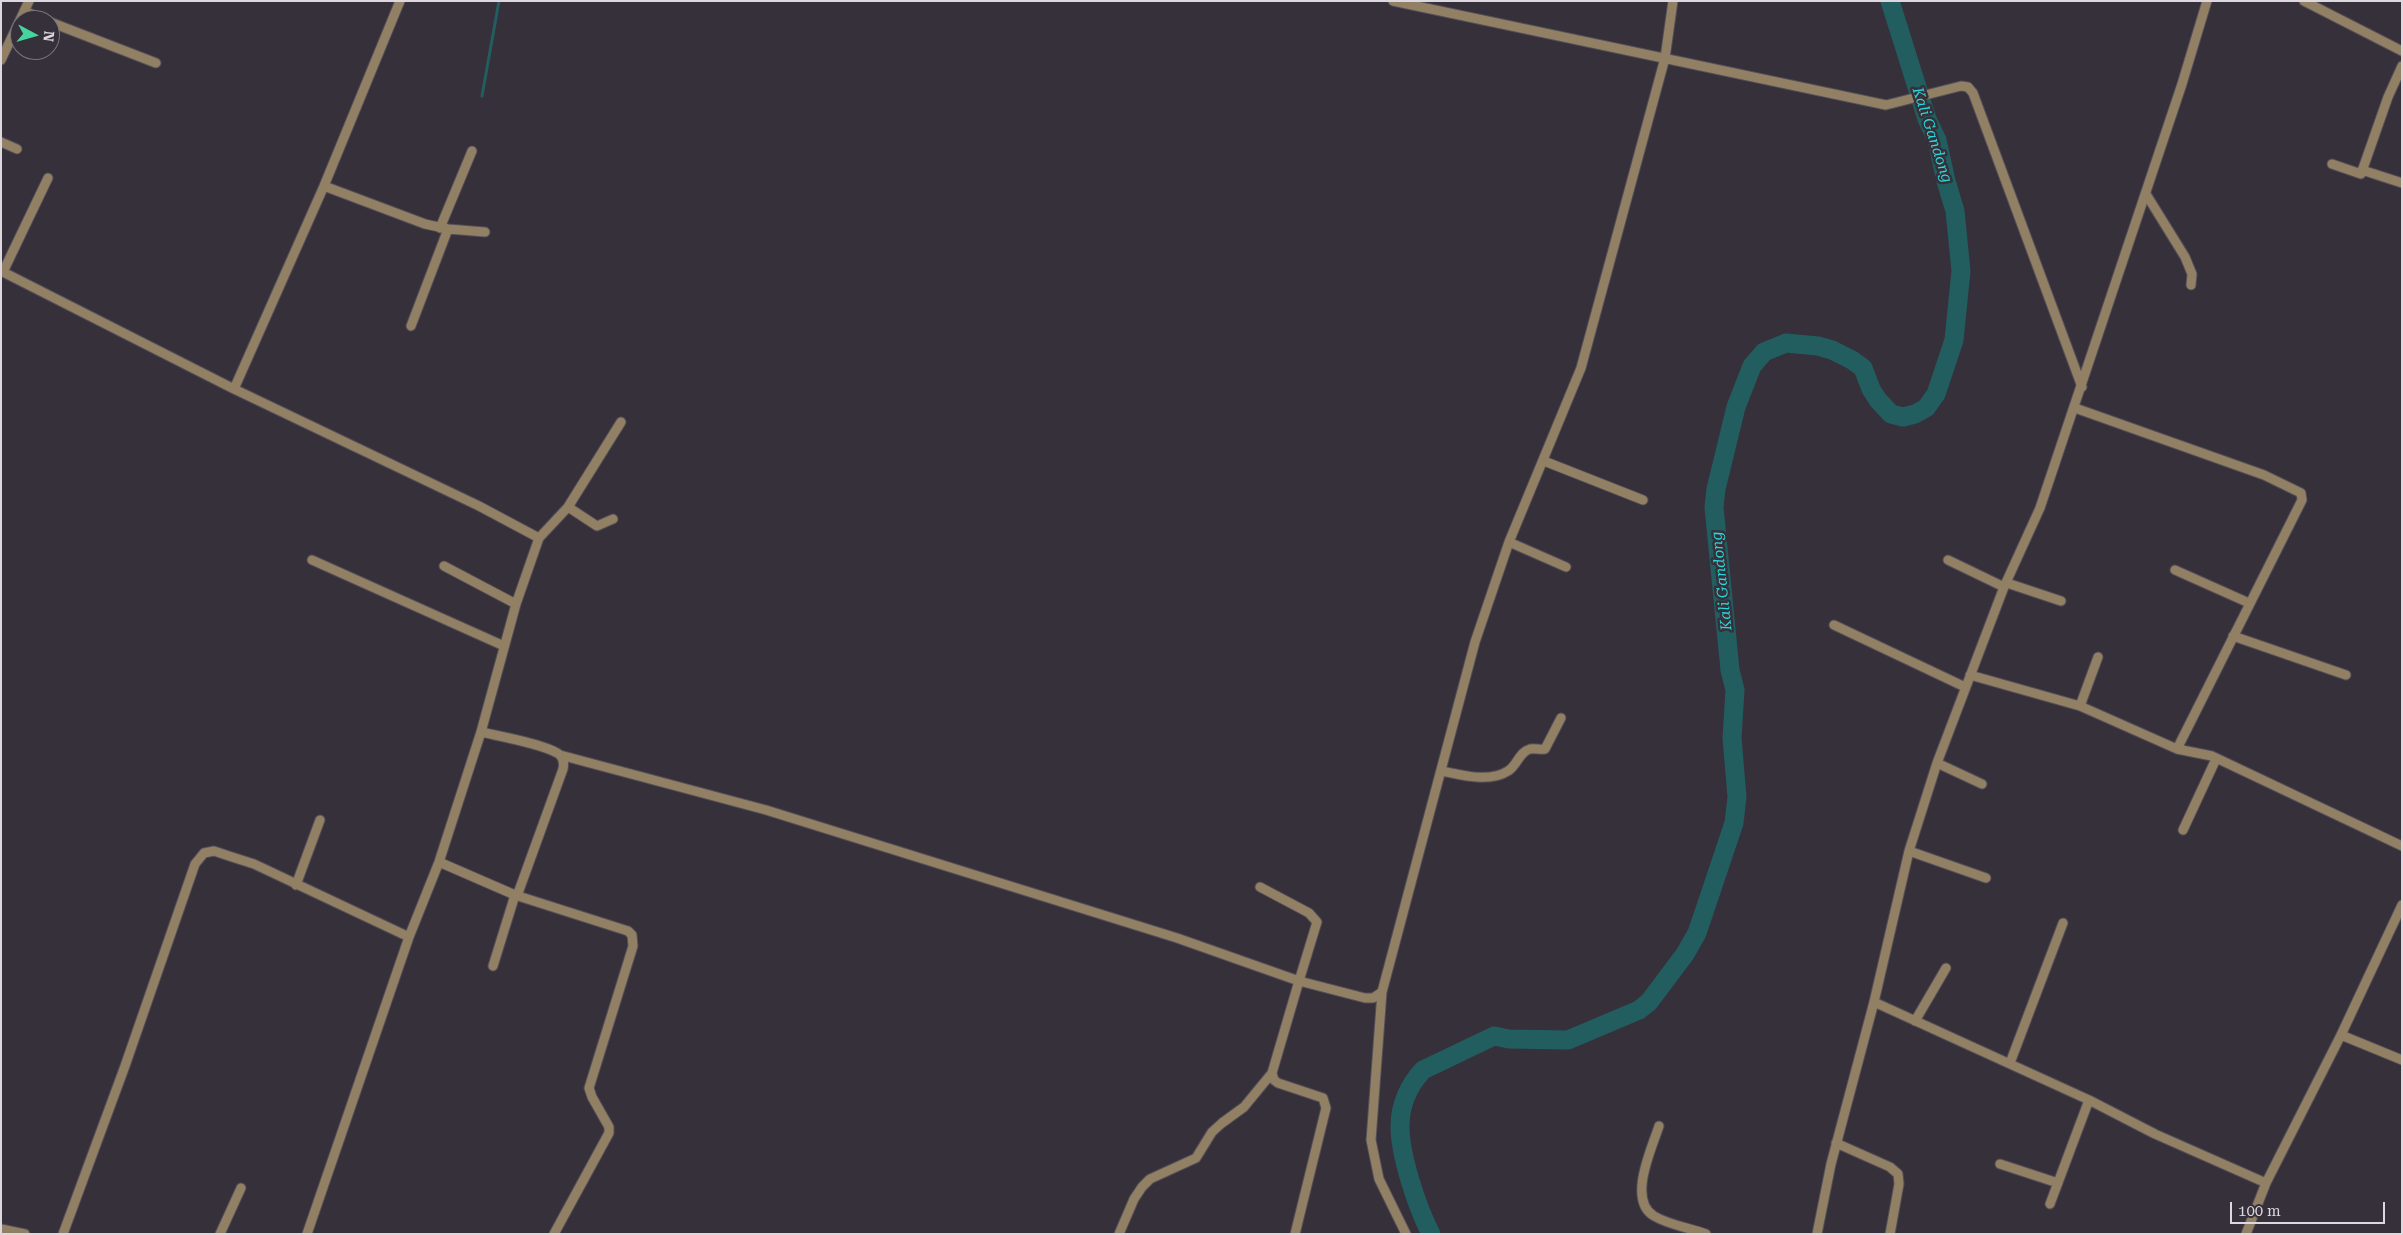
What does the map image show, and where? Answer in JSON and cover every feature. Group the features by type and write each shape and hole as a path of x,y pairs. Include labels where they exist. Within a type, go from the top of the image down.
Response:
{"street":[{"path":"234,388 324,186 400,1"},
{"path":"1393,1 1886,105 1963,86 1972,90 2082,387"},
{"path":"1406,1234 1379,1179 1372,1140 1382,992 1475,642 1509,542 1582,368 1665,58 1673,1"},
{"path":"1817,1234 1836,1143 1874,1002 1909,851 1936,763 2005,585 2040,508 2146,194 2207,1"},
{"path":"2304,1 2402,51"},
{"path":"60,26 156,63"},
{"path":"1,60 10,41"},
{"path":"2332,164 2361,174 2388,97 2402,66"},
{"path":"1,142 17,149"},
{"path":"412,326 472,152"},
{"path":"2362,170 2402,183"},
{"path":"48,178 2,271 234,388 480,506 539,538"},
{"path":"324,186 424,224 444,229 485,232"},
{"path":"2146,194 2185,257 2192,274 2191,285"},
{"path":"2075,408 2264,475 2301,493 2302,500 2176,749"},
{"path":"307,1234 409,937 439,862 481,732 516,604 539,538 568,507 621,422"},
{"path":"1544,460 1643,500"},
{"path":"568,507 597,526 613,518"},
{"path":"1509,542 1566,567"},
{"path":"312,560 504,646"},
{"path":"1948,560 2005,585 2061,600"},
{"path":"444,566 516,604"},
{"path":"2176,570 2249,603"},
{"path":"1834,625 1965,687"},
{"path":"2233,636 2346,675"},
{"path":"2080,706 2098,657"},
{"path":"1970,675 2080,706 2176,749 2216,759 2402,846"},
{"path":"1442,772 1473,777 1501,775 1510,770 1523,752 1545,749 1561,718"},
{"path":"481,732 776,813 1177,938 1299,981 1365,998 1373,998 1382,992"},
{"path":"493,966 516,895 563,769 564,760 560,755"},
{"path":"2183,830 2216,759"},
{"path":"1936,763 1982,784"},
{"path":"296,885 320,820"},
{"path":"63,1234 125,1066 195,864 204,853 214,851 254,864 409,937"},
{"path":"1909,851 1986,878"},
{"path":"439,862 516,895 628,931 633,940 590,1088 592,1097 609,1128 609,1133 554,1234"},
{"path":"1119,1234 1134,1199 1142,1187 1155,1177 1187,1164 1196,1158 1212,1132 1222,1122 1244,1107 1272,1073 1317,922 1309,913 1260,887"},
{"path":"2246,1234 2266,1183 2341,1035 2402,905"},
{"path":"2010,1064 2063,923"},
{"path":"1915,1021 1946,968"},
{"path":"1874,1002 2089,1100 2155,1134 2266,1183"},
{"path":"2341,1035 2402,1060"},
{"path":"1272,1073 1274,1080 1278,1083 1317,1095 1325,1103 1295,1234"},
{"path":"2050,1204 2089,1100"},
{"path":"1659,1126 1644,1170 1642,1189 1646,1209 1654,1216 1706,1234"},
{"path":"1836,1143 1890,1167 1898,1174 1899,1184 1890,1234"},
{"path":"2000,1164 2058,1183"},
{"path":"220,1234 241,1188"},
{"path":"1,1229 25,1234"}],"waterway":[{"path":"482,96 499,1"},
{"name":"Kali Gandong","path":"1431,1234 1410,1181 1403,1152 1400,1126 1400,1118 1406,1096 1423,1070 1494,1036 1509,1039 1568,1040 1639,1010 1649,1002 1685,954 1697,933 1734,823 1737,797 1732,738 1735,690 1730,670 1714,507 1716,489 1736,407 1752,366 1764,352 1786,343 1818,346 1832,350 1863,368 1871,389 1891,414 1903,417 1915,414 1926,408 1936,394 1954,340 1961,271 1955,211 1937,140 1927,119 1890,1"}]}
